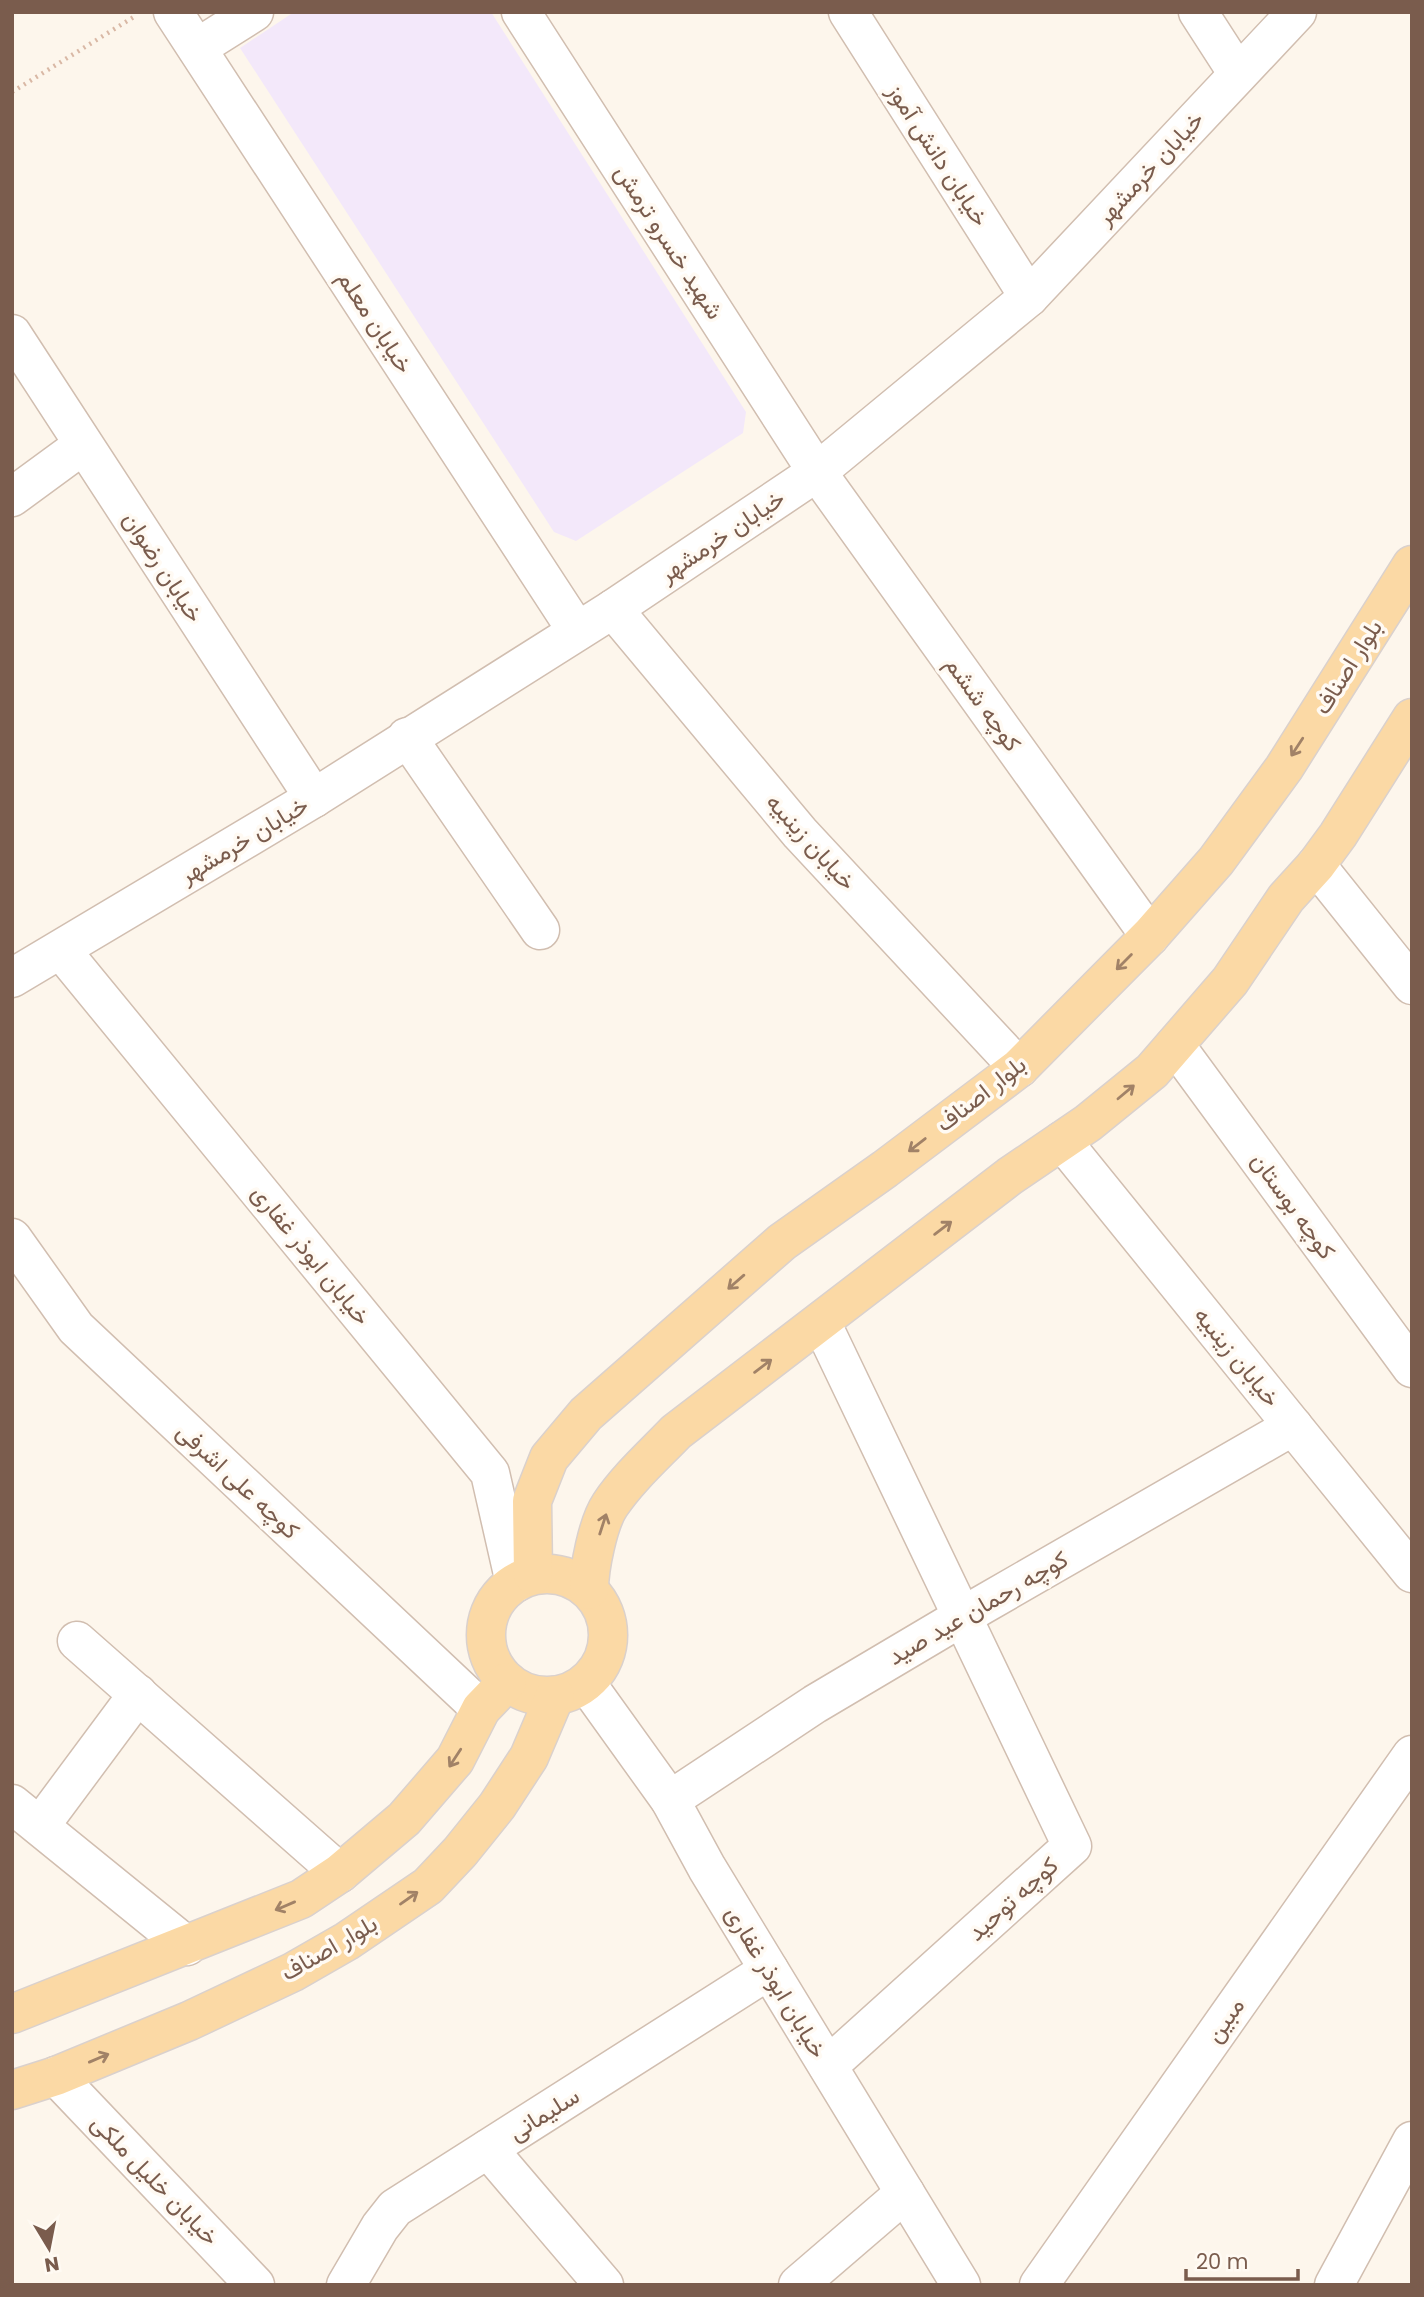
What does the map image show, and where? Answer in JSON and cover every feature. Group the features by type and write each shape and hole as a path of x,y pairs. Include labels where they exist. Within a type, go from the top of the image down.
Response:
{"main road":[{"name":"بلوار اصناف","path":"524,1579 532,1501 549,1458 586,1415 782,1241 885,1169 1019,1068 1150,936 1216,861 1284,768 1412,565"},
{"path":"589,1590 594,1549 608,1507 676,1432 1010,1176 1088,1123 1152,1071 1230,981 1286,898 1316,865 1412,718"},
{"path":"12,2014 301,1899 340,1873 412,1810 455,1760 494,1696 494,1668 487,1650 485,1630 490,1611 500,1595 524,1579 553,1573 572,1579 589,1590 602,1607 608,1626 608,1648 600,1667 570,1690 538,1696 521,1691 494,1696"},
{"name":"بلوار اصناف","path":"12,2090 56,2076 189,2021 293,1972 347,1941 428,1886 497,1806 570,1690"}],"street":[{"name":"خیابان معلم","path":"173,12 577,631"},
{"path":"197,48 254,12"},
{"name":"خیابان دانش آموز","path":"848,12 1030,297"},
{"path":"1198,12 1238,74"},
{"name":"خیابان خرمشهر","path":"12,978 314,798 613,609 817,472 1030,297 1297,12"},
{"name":"شهید خسرو ترمش","path":"535,17 817,472"},
{"name":"خیابان رضوان","path":"12,335 314,798"},
{"path":"12,497 83,445"},
{"name":"کوچه ششم","path":"817,472 1150,936"},
{"name":"خیابان زینبیه","path":"613,609 800,833 1019,1068"},
{"path":"407,737 540,930"},
{"path":"1316,865 1412,985"},
{"name":"خیابان ابوذر غفاری","path":"61,950 490,1473 524,1579"},
{"name":"کوچه بوستان","path":"1175,1045 1412,1368"},
{"name":"خیابان زینبیه","path":"1062,1141 1412,1573"},
{"name":"کوچه علی اشرفی","path":"12,1238 76,1328 494,1696"},
{"path":"821,1322 964,1616"},
{"name":"کوچه رحمان عید صید","path":"670,1800 815,1704 1293,1426"},
{"name":"کوچه توحید","path":"828,2066 1072,1846 964,1616"},
{"path":"77,1642 340,1873"},
{"name":"خیابان ابوذر غفاری","path":"570,1690 670,1800 707,1868 961,2285"},
{"path":"138,1694 26,1815 187,1946"},
{"name":"مبین","path":"1039,2285 1412,1755"},
{"name":"سلیمانی","path":"346,2285 380,2227 395,2208 769,1970"},
{"name":"خیابان خلیل ملکی","path":"56,2076 255,2285"},
{"path":"1334,2285 1412,2141"},
{"path":"488,2149 604,2285"},
{"path":"798,2285 905,2193"}],"path":[{"path":"12,92 141,12"}],"shaded area":[{"path":"294,12 491,12 746,412 743,433 576,541 554,532 240,48"}]}
